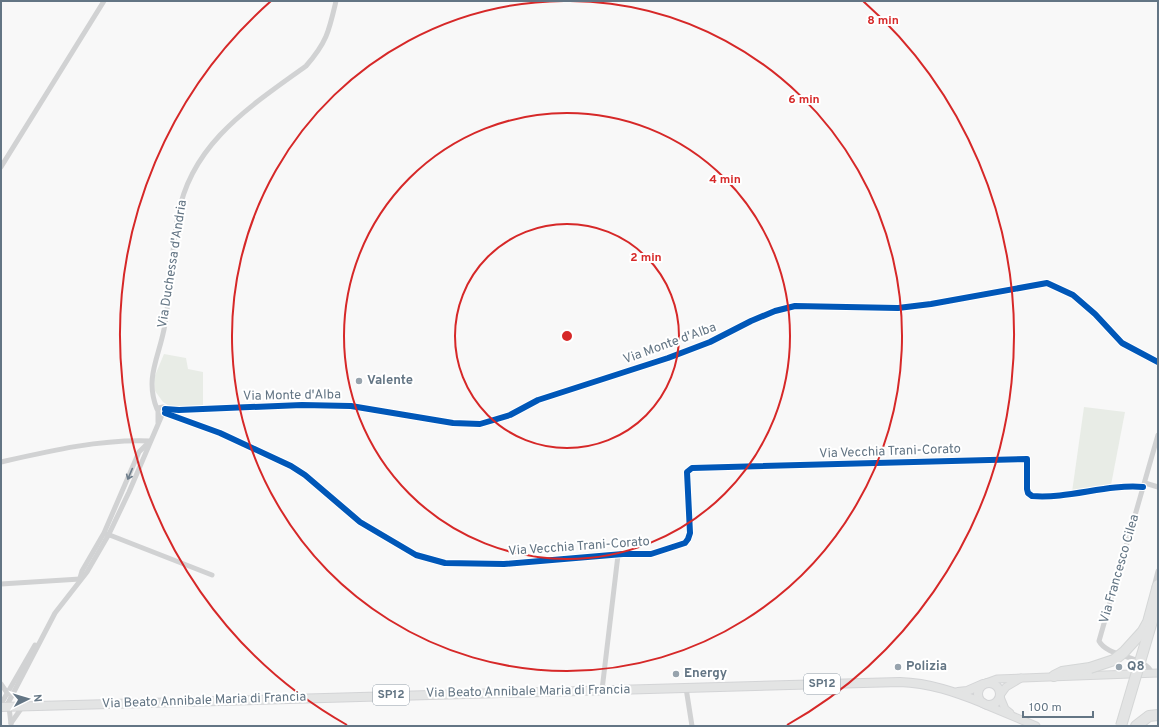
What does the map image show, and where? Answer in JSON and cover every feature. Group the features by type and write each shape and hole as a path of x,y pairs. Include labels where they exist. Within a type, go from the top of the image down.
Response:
{"highway":[{"path":"1054,676 1062,672 1090,668 1114,660 1124,652 1143,631 1148,622 1158,586"},
{"path":"1121,726 1158,601"},
{"path":"1126,726 1158,618"},
{"path":"1136,726 1149,716 1158,715"}],"main road":[{"path":"1036,726 984,704 978,694 985,684 997,679 1156,671"},
{"path":"984,704 996,703 1006,687 1023,677"},
{"name":"Via Beato Annibale Maria di Francia","path":"6,706 900,682 918,683 957,692 984,704"},
{"name":"Via Beato Annibale Maria di Francia","path":"957,692 967,691 985,684"},
{"path":"985,684 996,685 1005,709 1013,716"}],"street":[{"path":"1,167 104,1"},
{"name":"Via Duchessa d'Andria","path":"6,706 55,613 80,579 87,572 129,492 158,423 161,411 152,393 150,384 165,325 178,215 191,175 202,156 233,122 306,66 327,37 336,1"},
{"name":"Via Monte d'Alba","path":"161,411 302,405 351,406 453,423 480,424 510,415 538,400 668,358 710,342 775,311 795,306 898,308 931,304 1047,283 1073,295 1095,314 1122,343 1141,355 1158,362"},
{"path":"179,410 181,420"},
{"name":"Via Vecchia Trani-Corato","path":"161,411 181,420 220,433 290,466 305,475 360,522 416,555 445,564 479,565 651,554 685,543 688,539 687,472 692,468 1027,459 1028,493 1036,496 1072,494 1112,487 1144,485"},
{"name":"Via Francesco Cilea","path":"1156,671 1148,665 1117,653 1102,644 1099,640 1158,435"},
{"path":"1,462 40,453 107,442 130,440 150,441"},
{"path":"1144,485 1158,487"},
{"path":"106,534 212,575"},
{"path":"602,690 618,555"},
{"path":"1117,653 1140,629 1158,571"},
{"path":"1,584 80,579"},
{"name":"Via Duchessa d'Andria","path":"6,706 7,693 37,643 46,632"},
{"path":"1,684 11,698"},
{"path":"686,688 692,726"},
{"path":"6,706 14,717"},
{"path":"6,706 10,724"},
{"path":"10,724 23,706"}],"shaded area":[{"path":"164,354 186,358 188,369 203,372 203,407 171,407 163,402 155,391 154,378"},
{"path":"1084,407 1125,412 1111,485 1072,492"}],"cycle path":[{"path":"165,409 179,410 302,405 351,406 453,423 480,424 510,415 538,400 668,358 710,342 751,321 775,311 795,306 898,308 931,304 1047,283 1073,295 1095,314 1122,343 1158,362"},
{"path":"165,413 220,433 291,466 305,475 360,522 416,555 445,563 504,564 623,554 651,554 685,543 690,533 687,472 692,468 1027,459 1027,489 1028,493 1032,496 1060,495 1115,488 1143,487"}],"place":[{"name":"Valente","path":"359,381"},
{"name":"Polizia","path":"898,667"},
{"name":"Q8","path":"1119,667"},
{"name":"Energy","path":"676,674"}]}
